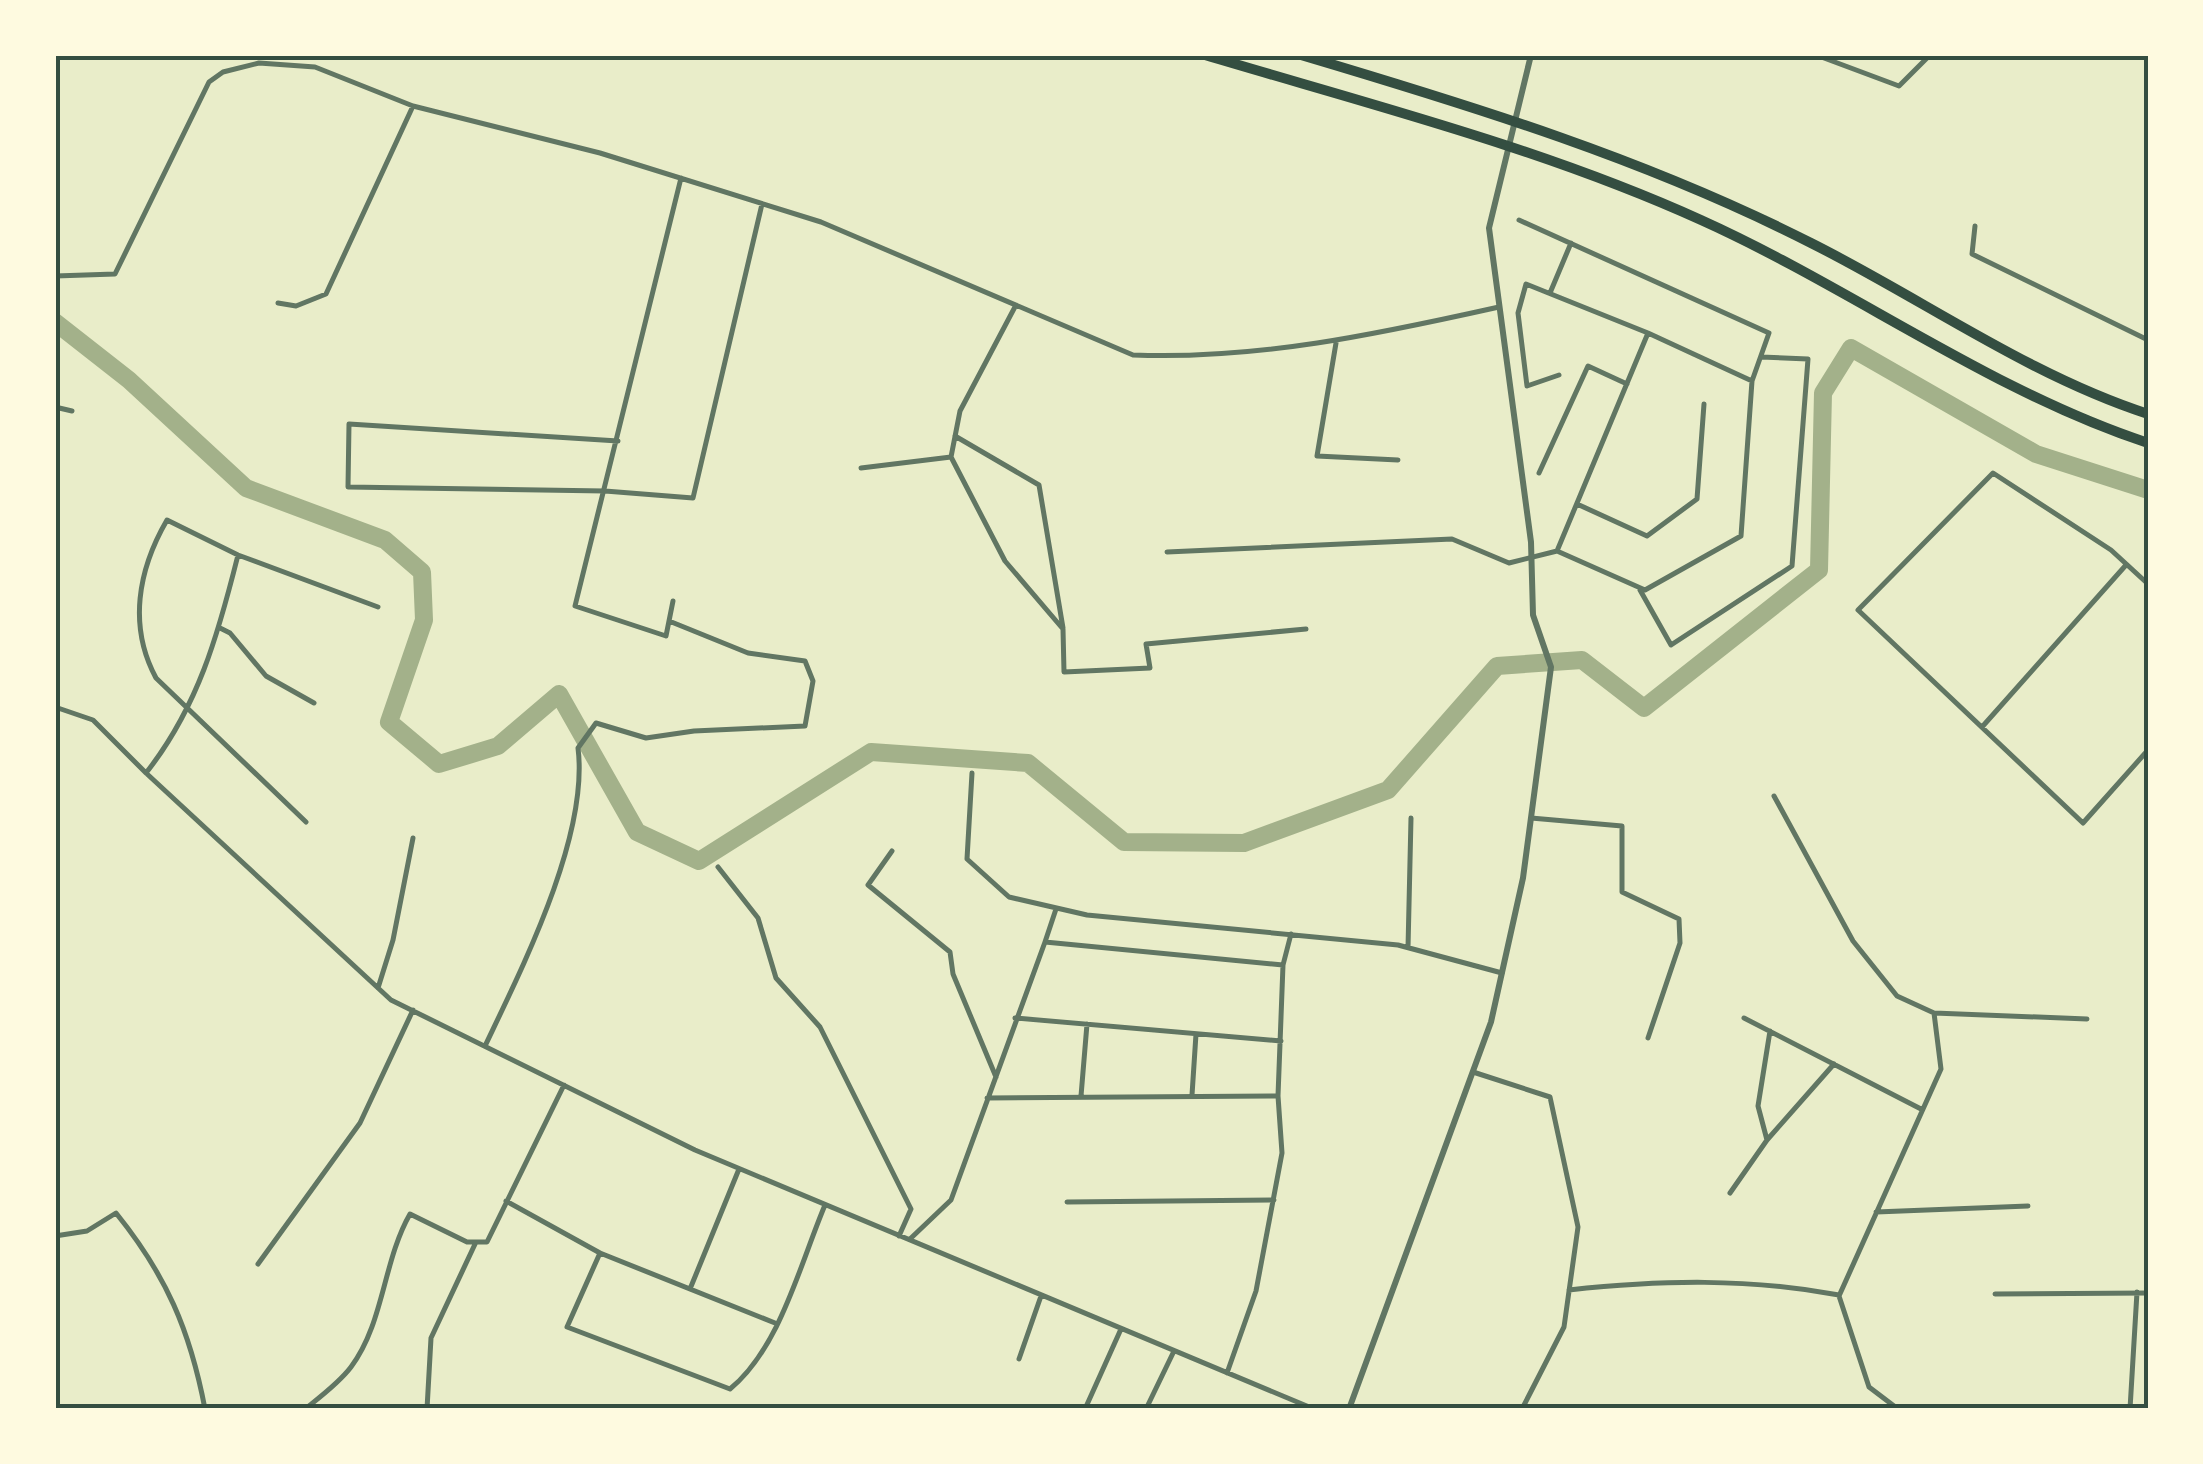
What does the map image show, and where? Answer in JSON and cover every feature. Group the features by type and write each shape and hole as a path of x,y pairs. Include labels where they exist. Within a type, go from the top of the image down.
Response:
{"highway":[{"path":"1206,55 1532,153 1638,194 1801,268 2022,389 2148,443"},
{"path":"1301,55 1541,128 1710,194 1814,244 2018,357 2148,414"}],"street":[{"path":"1349,1409 1473,1072 1502,972 1523,878 1551,668 1537,626 1488,228 1531,55"},
{"path":"1816,55 1899,86 1930,55"},
{"path":"55,276 115,274 209,82 223,72 276,61 315,67 413,106 680,178 821,222 1132,355 1180,357 1336,343 1499,307"},
{"path":"278,302 296,306 326,294 413,106"},
{"path":"673,601 666,636 575,606 680,178"},
{"path":"618,441 349,424 348,486 605,491 692,498 762,204"},
{"path":"1167,552 1452,539 1508,563 1558,551 1645,590 1740,536 1752,382 1769,333 1519,220"},
{"path":"1976,226 1972,254 2148,340"},
{"path":"1550,294 1571,243"},
{"path":"1558,375 1527,386 1518,313 1526,284 1648,333 1752,382"},
{"path":"1016,305 960,411 951,457 1005,561 1063,629"},
{"path":"1558,551 1648,333"},
{"path":"1336,343 1317,456 1398,460"},
{"path":"1639,587 1672,645 1792,566 1808,359 1761,357"},
{"path":"1539,473 1588,366 1627,384"},
{"path":"1577,504 1647,536 1697,499 1704,404"},
{"path":"55,407 72,411"},
{"path":"955,436 1040,485 1063,629 1064,672 1150,668 1146,644 1306,629"},
{"path":"861,468 951,457"},
{"path":"2148,584 2126,564 1992,473 1858,610 2084,823 2148,750"},
{"path":"306,822 156,678 141,650 138,609 150,550 167,520 238,555 378,607"},
{"path":"146,773 190,710 220,628 238,555"},
{"path":"1982,727 2126,564"},
{"path":"485,1046 531,948 582,782 578,748 596,723 646,738 694,730 804,726 813,681 806,662 748,653 669,621"},
{"path":"220,628 230,633 266,676 314,704"},
{"path":"55,707 94,720 378,988 414,1010 739,1168 1314,1409"},
{"path":"972,773 966,859 1009,897 1086,915 1408,948 1502,972"},
{"path":"1774,796 1853,941 1898,996 1934,1014 2087,1019"},
{"path":"1408,948 1411,818"},
{"path":"1530,818 1622,826 1622,892 1679,919 1680,942 1648,1038"},
{"path":"378,988 393,940 414,838"},
{"path":"892,850 868,885 950,952 953,974 997,1080"},
{"path":"718,867 758,918 776,978 820,1027 897,1178 911,1209 899,1236"},
{"path":"908,1240 951,1200 1057,908"},
{"path":"1227,1373 1256,1291 1282,1153 1278,1096 1284,965 1291,934"},
{"path":"1045,942 1284,965"},
{"path":"258,1264 360,1123 414,1010"},
{"path":"1898,1409 1869,1387 1840,1296 1941,1069 1934,1014"},
{"path":"1016,1018 1283,1041"},
{"path":"1744,1018 1921,1109"},
{"path":"1081,1096 1087,1024"},
{"path":"1767,1140 1758,1106 1770,1031"},
{"path":"1192,1096 1196,1034"},
{"path":"1730,1193 1767,1140 1834,1064"},
{"path":"1473,1072 1550,1098 1578,1227 1564,1327 1522,1409"},
{"path":"305,1409 352,1366 378,1309 394,1241 410,1214 476,1242 487,1242 564,1085"},
{"path":"987,1098 1278,1096"},
{"path":"690,1289 739,1168"},
{"path":"1067,1202 1275,1200"},
{"path":"506,1201 600,1253 775,1323"},
{"path":"600,1253 567,1327 730,1389 758,1359 824,1205"},
{"path":"1876,1212 2028,1206"},
{"path":"55,1236 87,1231 116,1213 149,1254 176,1299 205,1409"},
{"path":"427,1409 431,1338 476,1242"},
{"path":"1569,1290 1666,1280 1771,1282 1840,1296"},
{"path":"2130,1409 2137,1291"},
{"path":"1996,1294 2148,1293"},
{"path":"1019,1359 1041,1296"},
{"path":"1085,1409 1121,1329"},
{"path":"1146,1409 1174,1351"}],"waterway":[{"path":"55,322 129,380 246,488 385,540 422,572 424,620 389,722 439,764 498,746 559,694 637,832 699,861 871,752 1028,763 1124,842 1244,843 1388,790 1497,666 1582,660 1644,708 1819,570 1823,393 1851,348 2036,454 2148,490"}]}
